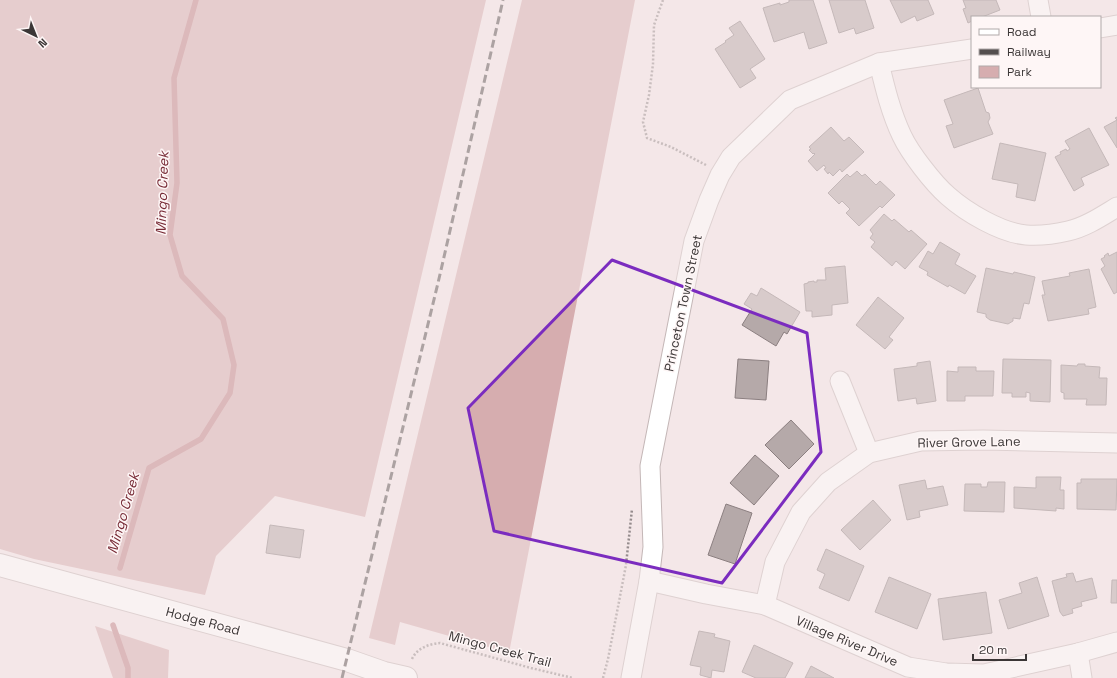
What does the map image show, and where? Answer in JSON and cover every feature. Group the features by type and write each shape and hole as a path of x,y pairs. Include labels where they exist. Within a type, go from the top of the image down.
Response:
{"main road":[{"name":"Hodge Road","path":"0,564 346,660 384,673 409,669"}],"street":[{"path":"1038,0 1041,16"},
{"path":"1101,28 1117,25"},
{"name":"Princeton Town Street","path":"631,678 649,581 652,547 650,466 694,242 709,200 720,175 731,157 790,100 879,63 971,49"},
{"path":"879,63 889,104 902,136 914,157 947,196 979,218 1011,232 1025,235 1050,234 1070,230 1092,221 1117,207"},
{"path":"840,381 869,454"},
{"name":"River Grove Lane","path":"766,606 775,562 801,512 828,482 869,454 921,441 983,440 1117,443"},
{"name":"Village River Drive","path":"649,581 766,606 908,667 946,673 984,674 1078,653 1117,642"},
{"path":"1078,653 1082,678"}],"path":[{"path":"663,0 654,24 653,64 649,95 643,122 647,138 708,166"},
{"name":"Mingo Creek Trail","path":"409,669 414,654 428,645 440,643 573,678"}],"highlighted area":[{"path":"612,260 807,333 821,452 722,583 494,531 468,408"}],"green space":[{"path":"0,0 486,0 365,517 275,496 216,556 205,595 34,559 0,549"},
{"path":"522,0 635,0 509,653 400,622 395,645 369,638"},
{"path":"95,626 169,650 168,678 113,678"}],"building":[{"path":"789,0 813,0 827,43 809,49 804,32 774,42 763,8 780,3 780,5 789,2"},
{"path":"829,0 865,0 874,28 856,34 854,28 839,33"},
{"path":"890,0 928,0 934,14 917,21 915,16 901,23"},
{"path":"963,0 996,0 1000,10 985,16 971,16 971,22 968,23 963,9 966,8"},
{"path":"740,21 765,59 750,69 756,78 740,88 715,49 734,35 729,28"},
{"path":"978,88 986,112 989,113 990,118 988,122 993,134 954,148 946,126 953,124 944,100"},
{"path":"1117,120 1117,148 1104,127"},
{"path":"831,127 844,141 849,137 864,152 842,172 840,169 833,176 829,172 828,174 824,169 826,168 824,165 817,171 808,161 815,154 809,150 811,149 809,147"},
{"path":"1089,128 1109,165 1081,178 1084,185 1074,191 1055,157 1061,154 1060,152 1070,149 1065,141"},
{"path":"1000,143 1046,153 1035,201 1016,197 1018,184 992,179"},
{"path":"857,171 862,176 865,174 876,185 880,181 895,195 882,208 880,206 859,226 846,213 850,209 842,201 839,204 828,193 847,174 850,177"},
{"path":"884,214 892,221 894,219 909,232 911,230 927,244 905,269 896,261 892,266 871,247 875,242 870,238 873,234 870,230"},
{"path":"940,242 960,254 955,264 976,276 965,294 949,285 948,287 927,275 928,272 919,267 928,251 933,254"},
{"path":"1117,252 1117,292 1114,294 1101,269 1105,266 1101,259 1108,253 1109,256"},
{"path":"845,266 848,303 832,305 832,315 812,317 812,311 806,311 804,284 814,281 817,282 817,280 826,280 825,268"},
{"path":"986,268 1035,277 1029,304 1024,303 1020,319 1013,318 1013,321 1008,324 990,320 986,317 986,314 977,312"},
{"path":"1089,269 1096,307 1088,309 1089,314 1048,321 1042,295 1045,295 1042,281 1070,276 1069,273"},
{"path":"761,288 800,312 787,334 784,332 776,346 742,325 752,309 744,304 751,293 757,296"},
{"path":"878,297 904,318 889,337 893,340 885,349 856,325"},
{"path":"738,359 769,361 766,400 735,398"},
{"path":"1003,359 1051,360 1050,402 1030,401 1030,393 1026,392 1026,397 1012,397 1012,393 1002,393"},
{"path":"930,361 936,401 917,404 916,398 898,401 894,369 917,366 917,363"},
{"path":"1078,364 1100,367 1099,378 1107,378 1106,405 1086,405 1087,399 1064,399 1064,393 1061,392 1061,365 1077,366"},
{"path":"958,367 976,367 976,371 994,371 993,396 965,396 965,401 947,401 947,371 958,372"},
{"path":"791,420 814,444 789,469 765,445"},
{"path":"755,455 779,476 754,505 730,483"},
{"path":"1036,477 1061,477 1060,490 1064,490 1064,509 1056,508 1056,511 1014,508 1014,487 1036,488"},
{"path":"1081,479 1117,479 1116,510 1077,509 1077,483 1081,483"},
{"path":"925,480 927,489 943,486 948,505 919,511 920,517 907,520 899,485"},
{"path":"988,482 1005,482 1004,512 964,511 965,484 981,484 981,487 987,487"},
{"path":"873,500 891,520 860,550 841,530"},
{"path":"726,504 752,513 735,564 708,555"},
{"path":"270,525 304,530 300,558 266,553"},
{"path":"826,549 864,566 849,601 819,588 825,574 817,570"},
{"path":"1073,573 1076,582 1092,578 1097,598 1081,602 1082,606 1072,609 1073,613 1063,616 1060,612 1052,581 1067,577 1066,574"},
{"path":"889,577 931,594 917,629 875,612"},
{"path":"1037,577 1049,616 1008,629 999,600 1022,593 1019,583"},
{"path":"1112,580 1117,580 1117,603 1111,603"},
{"path":"986,592 992,633 943,640 938,599"},
{"path":"699,631 715,634 714,637 730,641 724,672 712,670 711,678 700,675 701,667 690,665"},
{"path":"754,645 793,663 785,678 756,678 742,672"},
{"path":"811,666 834,678 805,678"}],"waterway":[{"name":"Mingo Creek","path":"120,568 149,468 201,439 230,393 234,365 223,319 182,276 170,235 177,183 174,78 196,0"},
{"name":"Mingo Creek","path":"113,625 128,668 128,678"}],"railway":[{"path":"342,678 438,283 503,0"}]}
